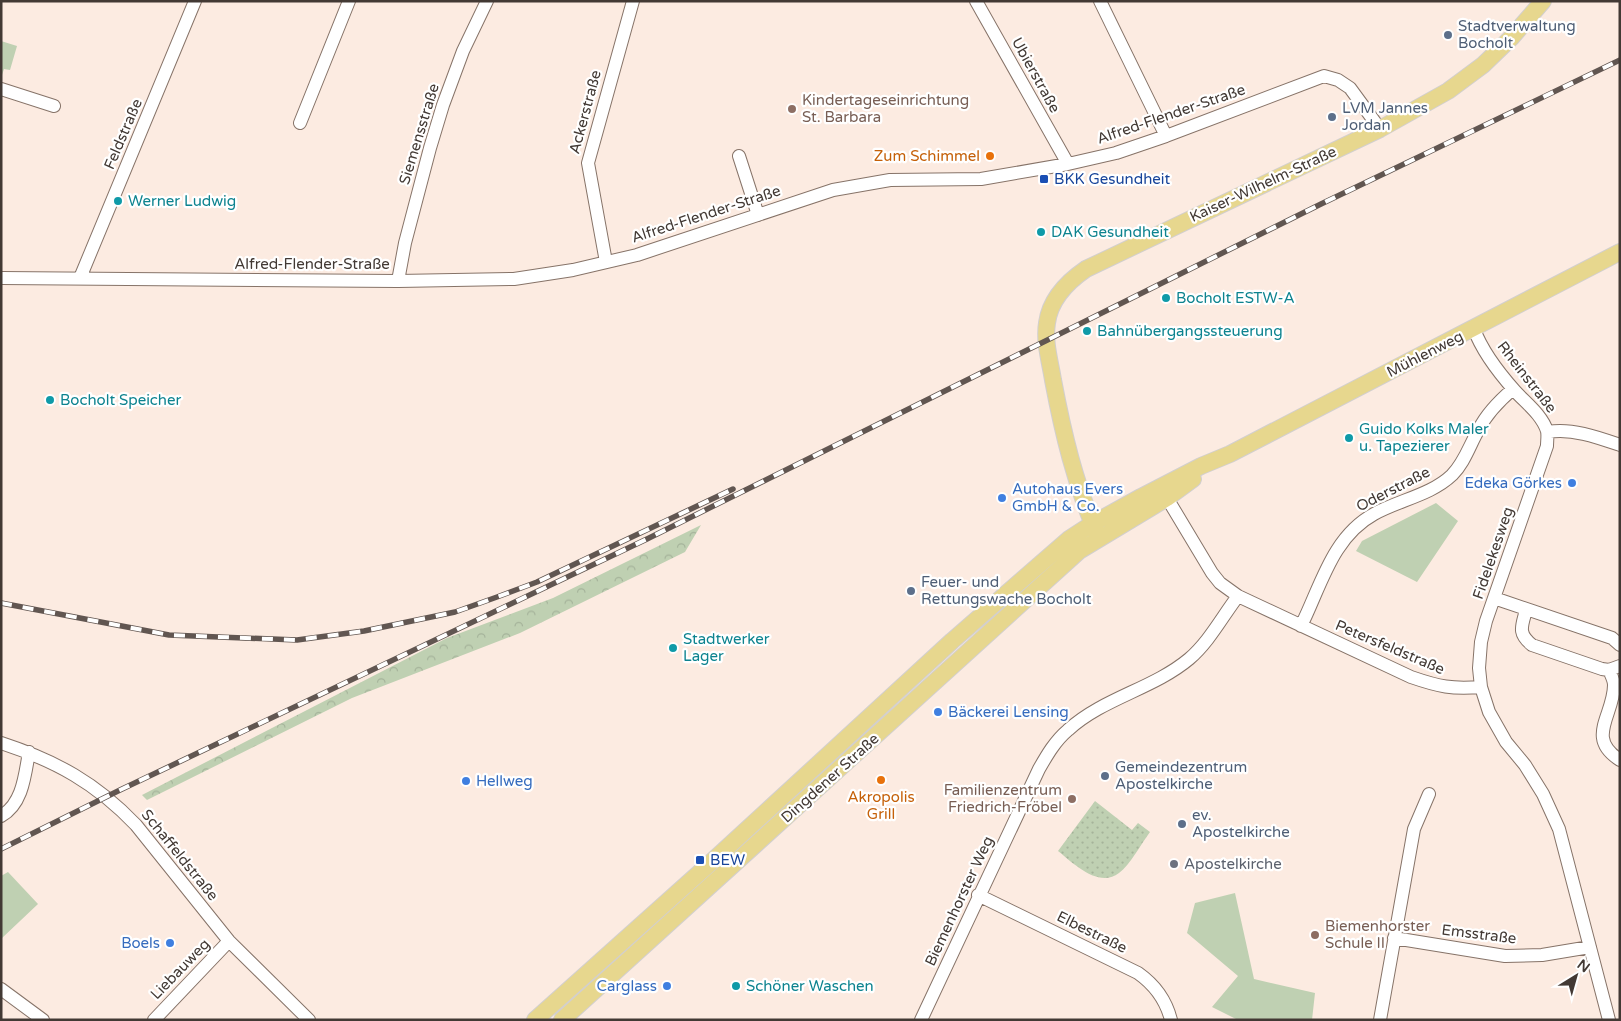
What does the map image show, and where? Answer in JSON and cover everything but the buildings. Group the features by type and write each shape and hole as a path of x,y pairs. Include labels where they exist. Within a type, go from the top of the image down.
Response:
{"main road":[{"name":"Kaiser-Wilhelm-Straße","path":"1095,531 1076,483 1057,402 1046,342 1047,322 1051,309 1061,291 1072,278 1086,269 1380,129 1448,91 1483,65 1511,38 1543,1"},
{"name":"Mühlenweg","path":"1095,531 1193,470 1230,454 1620,252"},
{"name":"Mühlenweg","path":"1095,531 1167,498 1230,454"},
{"name":"Dingdener Straße","path":"535,1020 952,641 1069,539 1095,531"},
{"name":"Dingdener Straße","path":"562,1020 1079,551 1095,531"},
{"path":"556,1020 605,975 610,967 605,956"}],"street":[{"name":"Feldstraße","path":"80,278 195,1"},
{"path":"300,123 349,1"},
{"name":"Siemensstraße","path":"398,281 408,233 443,105 463,51 488,1"},
{"name":"Ackerstraße","path":"606,262 588,162 633,1"},
{"name":"Ubierstraße","path":"976,1 1068,164"},
{"path":"1100,1 1166,136"},
{"name":"Alfred-Flender-Straße","path":"1,278 398,281 514,279 573,270 653,250 833,190 890,180 981,179 1068,164 1116,153 1324,76 1338,80 1350,88 1380,129"},
{"path":"1,89 54,106"},
{"path":"739,156 758,215"},
{"name":"Rheinstraße","path":"1474,328 1477,338 1493,363 1513,389 1543,422 1548,432 1558,430 1589,434 1620,445"},
{"name":"Oderstraße","path":"1301,626 1329,563 1349,532 1372,515 1432,488 1452,474 1462,463 1478,429 1493,408 1513,389"},
{"name":"Fidelekesweg","path":"1481,687 1478,656 1481,642 1494,598 1542,463 1547,446 1548,432"},
{"name":"Petersfeldstraße","path":"1167,498 1212,573 1220,583 1238,596 1382,664 1436,686 1453,688 1481,687"},
{"name":"Biemenhorster Weg","path":"921,1020 978,895 1039,769 1057,741 1072,726 1108,703 1162,676 1189,659 1201,647 1238,596"},
{"path":"1494,598 1612,638 1620,644"},
{"path":"1526,610 1521,625 1522,633 1524,639 1532,645 1602,669 1615,668 1616,703 1603,726 1602,735 1608,750 1620,760"},
{"path":"1481,687 1488,712 1506,742 1525,765 1543,794 1560,829 1609,1020"},
{"name":"Schaffeldstraße","path":"1,743 29,752 65,768 120,808 141,831 229,941 309,1020"},
{"path":"1,816 14,806 19,797 29,752"},
{"path":"1380,1020 1414,829 1429,794"},
{"name":"Elbestraße","path":"978,895 1138,973 1155,988 1169,1011 1171,1020"},
{"name":"Emsstraße","path":"1394,938 1504,956 1542,956 1590,947"},
{"name":"Liebauweg","path":"154,1020 229,941"},
{"path":"1,989 43,1020"}],"green space":[{"path":"1,41 17,46 10,70 4,69 1,78"},
{"path":"1436,503 1458,521 1417,582 1356,551 1362,541"},
{"path":"701,525 685,552 520,633 352,698 147,800 142,795 447,638 553,598"},
{"path":"1095,801 1132,830 1138,823 1150,832 1127,865 1119,873 1111,877 1103,878 1087,873 1058,851"},
{"path":"8,872 38,904 1,939 1,876"},
{"path":"1235,893 1254,979 1315,993 1312,1020 1238,1020 1212,1007 1238,976 1187,933 1195,903"}],"railway":[{"path":"1,849 120,790 647,539 1321,204 1620,60"},
{"path":"1,603 169,635 297,640 364,631 455,612 537,582 733,489"}],"place":[{"name":"Stadtverwaltung Bocholt","path":"1448,35"},
{"name":"Kindertageseinrichtung St. Barbara","path":"792,109"},
{"name":"LVM Jannes Jordan","path":"1332,117"},
{"name":"Zum Schimmel","path":"990,156"},
{"name":"BKK Gesundheit","path":"1044,179"},
{"name":"Werner Ludwig","path":"118,201"},
{"name":"DAK Gesundheit","path":"1041,232"},
{"name":"Bocholt ESTW-A","path":"1166,298"},
{"name":"Bahnübergangssteuerung","path":"1087,331"},
{"name":"Bocholt Speicher","path":"50,400"},
{"name":"Guido Kolks Maler u. Tapezierer","path":"1349,438"},
{"name":"Edeka Görkes","path":"1572,483"},
{"name":"Autohaus Evers GmbH & Co.","path":"1002,498"},
{"name":"Feuer- und Rettungswache Bocholt","path":"911,591"},
{"name":"Stadtwerker Lager","path":"673,648"},
{"name":"Bäckerei Lensing","path":"938,712"},
{"name":"Gemeindezentrum Apostelkirche","path":"1105,776"},
{"name":"Akropolis Grill","path":"881,780"},
{"name":"Hellweg","path":"466,781"},
{"name":"Familienzentrum Friedrich-Fröbel","path":"1072,799"},
{"name":"ev. Apostelkirche","path":"1182,824"},
{"name":"BEW","path":"700,860"},
{"name":"Apostelkirche","path":"1174,864"},
{"name":"Biemenhorster Schule II","path":"1315,935"},
{"name":"Boels","path":"170,943"},
{"name":"Carglass","path":"667,986"},
{"name":"Schöner Waschen","path":"736,986"}]}
